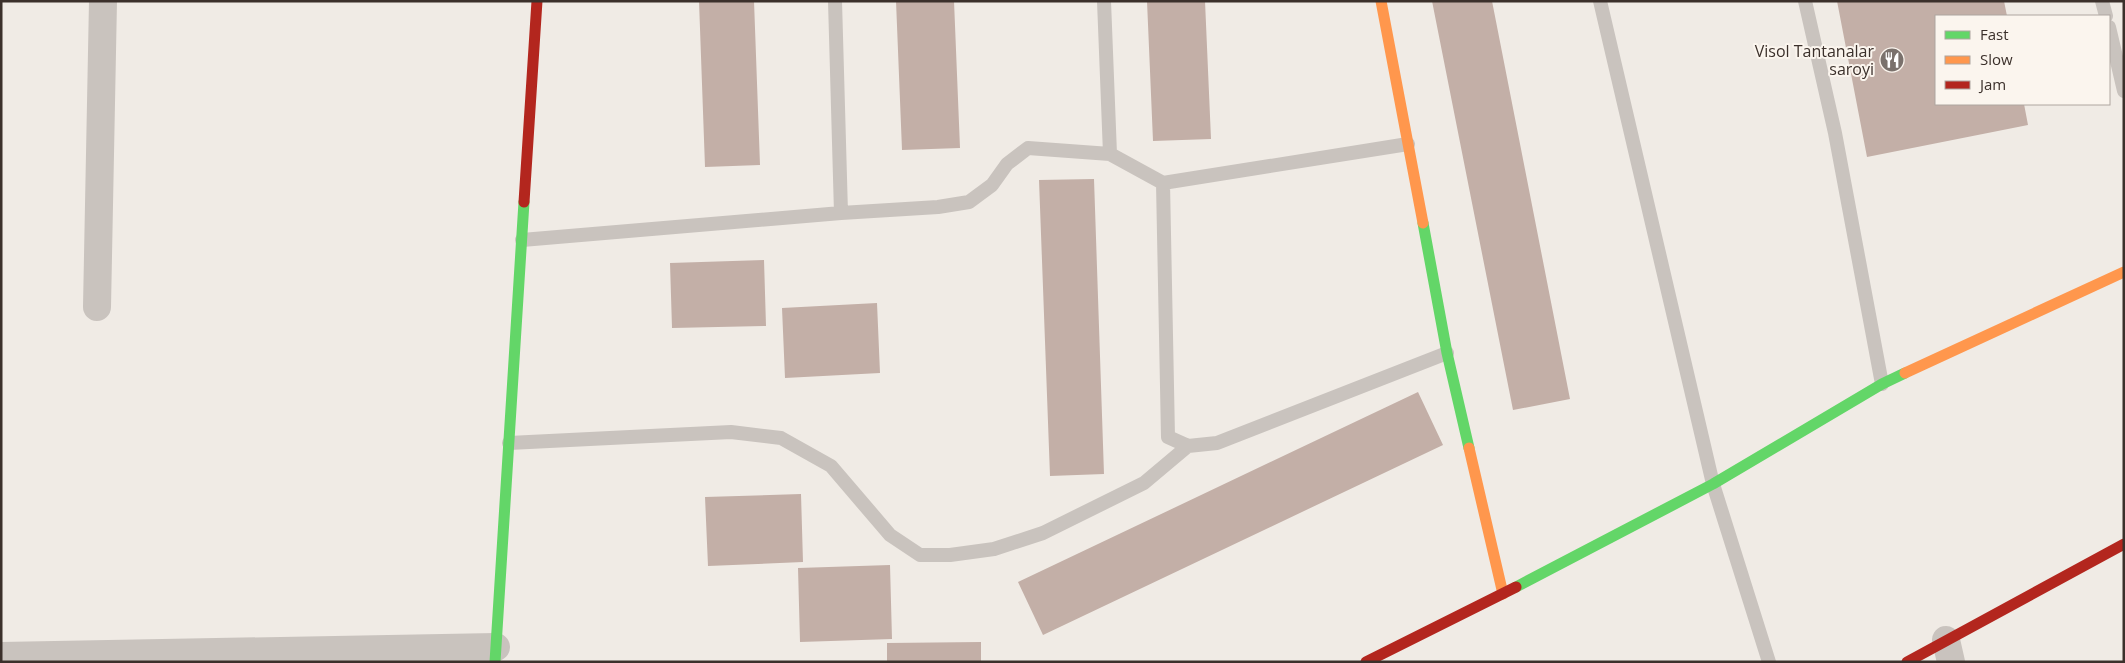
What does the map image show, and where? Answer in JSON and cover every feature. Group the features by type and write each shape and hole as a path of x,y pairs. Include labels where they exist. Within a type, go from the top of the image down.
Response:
{"street":[{"path":"98,308 103,1"},
{"path":"1,656 495,654 537,1"},
{"path":"1381,1 1447,353 1503,594"},
{"path":"1366,662 1503,594 1713,484 1882,384 2124,272"},
{"path":"1907,662 1948,651 2124,544"}],"lane":[{"path":"835,1 841,213"},
{"path":"1104,1 1110,154"},
{"path":"1600,1 1713,484 1769,662"},
{"path":"1805,1 1834,133 1882,384"},
{"path":"2102,1 2106,15"},
{"path":"2110,31 2124,91"},
{"path":"522,240 841,213 938,207 969,202 992,186 1007,164 1028,148 1110,154 1163,183 1408,144"},
{"path":"1163,183 1168,437 1188,446 1217,443 1447,353"},
{"path":"509,443 731,432 780,438 831,466 890,534 920,555 950,555 994,549 1044,533 1144,483 1188,446"}],"building":[{"path":"699,1 754,1 760,165 705,167"},
{"path":"896,1 954,1 960,148 902,150"},
{"path":"1147,1 1205,1 1211,139 1153,141"},
{"path":"1432,1 1492,1 1570,399 1513,410"},
{"name":"Visol Tantanalar saroyi","path":"1837,1 2004,1 2007,15 1935,15 1935,105 2024,105 2028,125 1867,157"},
{"path":"1094,179 1104,474 1050,476 1039,180"},
{"path":"764,260 766,326 672,328 670,263"},
{"path":"877,303 880,373 785,378 782,308"},
{"path":"1418,392 1443,445 1043,635 1018,582"},
{"path":"801,494 803,562 708,566 705,497"},
{"path":"890,565 892,639 800,642 798,568"},
{"path":"981,642 981,662 887,662 887,643"}],"traffic: fast":[{"path":"495,662 524,202"},
{"path":"1423,223 1447,353 1469,448"},
{"path":"1516,587 1713,484 1882,384 1905,373"}],"traffic: slow":[{"path":"1381,1 1423,223"},
{"path":"1905,373 2124,272"},
{"path":"1469,448 1503,594"}],"traffic: jam":[{"path":"524,202 537,1"},
{"path":"1907,662 2124,544"},
{"path":"1366,662 1516,587"}],"place":[{"name":"Visol Tantanalar saroyi","path":"1892,60"}]}
